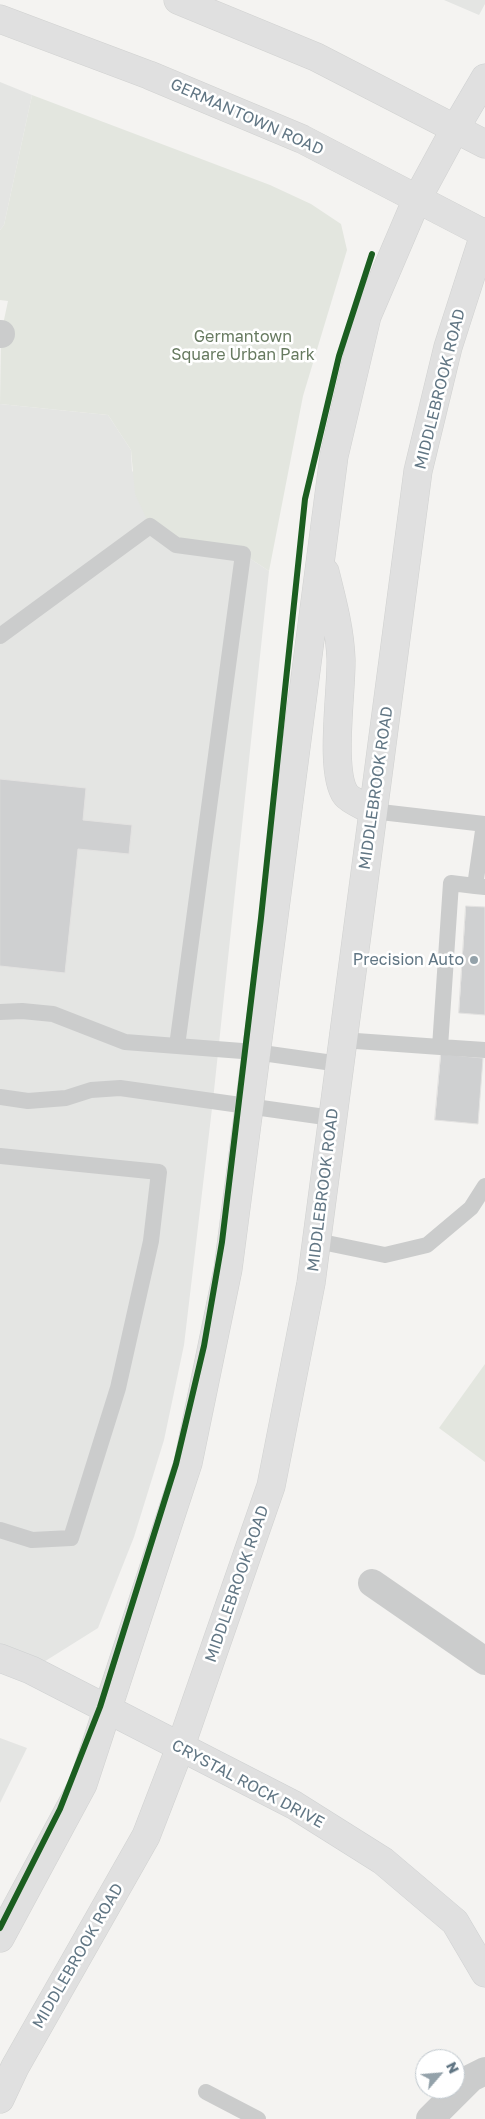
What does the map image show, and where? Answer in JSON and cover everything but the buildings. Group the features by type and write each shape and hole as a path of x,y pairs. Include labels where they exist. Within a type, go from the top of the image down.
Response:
{"main road":[{"path":"178,0 316,56 485,144"},
{"name":"GERMANTOWN ROAD","path":"0,19 149,75 302,140 485,233"},
{"path":"0,1938 83,1784 109,1711 188,1463 228,1269 334,456 368,316 417,199 485,78"},
{"name":"MIDDLEBROOK ROAD","path":"0,2099 15,2067 146,1836 180,1748 270,1486 311,1283 418,471 448,347 485,233"},
{"path":"320,556 331,597 341,657 340,712 336,744 340,775 346,795 372,811"},
{"name":"CRYSTAL ROCK DRIVE","path":"0,1658 31,1670 294,1805 383,1861 455,1922 485,1973"}],"street":[{"path":"372,1583 485,1660"},
{"path":"430,2119 471,2078 485,2071"}],"lane":[{"path":"0,636 150,526 176,545 243,554 177,1046"},
{"path":"372,811 484,824 480,886 452,883 440,1047"},
{"path":"0,1012 22,1010 53,1014 126,1042 177,1046 255,1052 341,1052 440,1047 485,1050"},
{"path":"0,1097 28,1101 66,1098 90,1090 120,1088 332,1118"},
{"path":"0,1156 160,1172 152,1241 118,1388 72,1538 32,1540 0,1530"},
{"path":"317,1241 385,1254 426,1245 471,1208 485,1186"},
{"path":"206,2092 258,2119"}],"shaded area":[{"path":"444,0 485,0 485,4 479,15"},
{"path":"0,82 32,95 4,225 0,230"},
{"path":"0,404 108,415 131,450 132,471 243,554 269,571 213,1100 184,1345 164,1440 134,1537 98,1628 31,1670 0,1658"},
{"path":"0,1738 27,1748 0,1803"}],"green space":[{"name":"Germantown Square Urban Park","path":"32,95 270,185 311,204 341,224 347,250 303,396 269,571 243,554 176,545 150,526 135,494 131,450 108,415 0,404 1,334 8,301 0,300 0,230 4,225"},
{"path":"485,1364 485,1462 439,1428"}],"cycle path":[{"path":"0,1928 60,1809 100,1707 176,1464 204,1346 222,1242 261,918 305,499 339,356 372,254"}],"place":[{"name":"Precision Auto","path":"474,960"}]}
